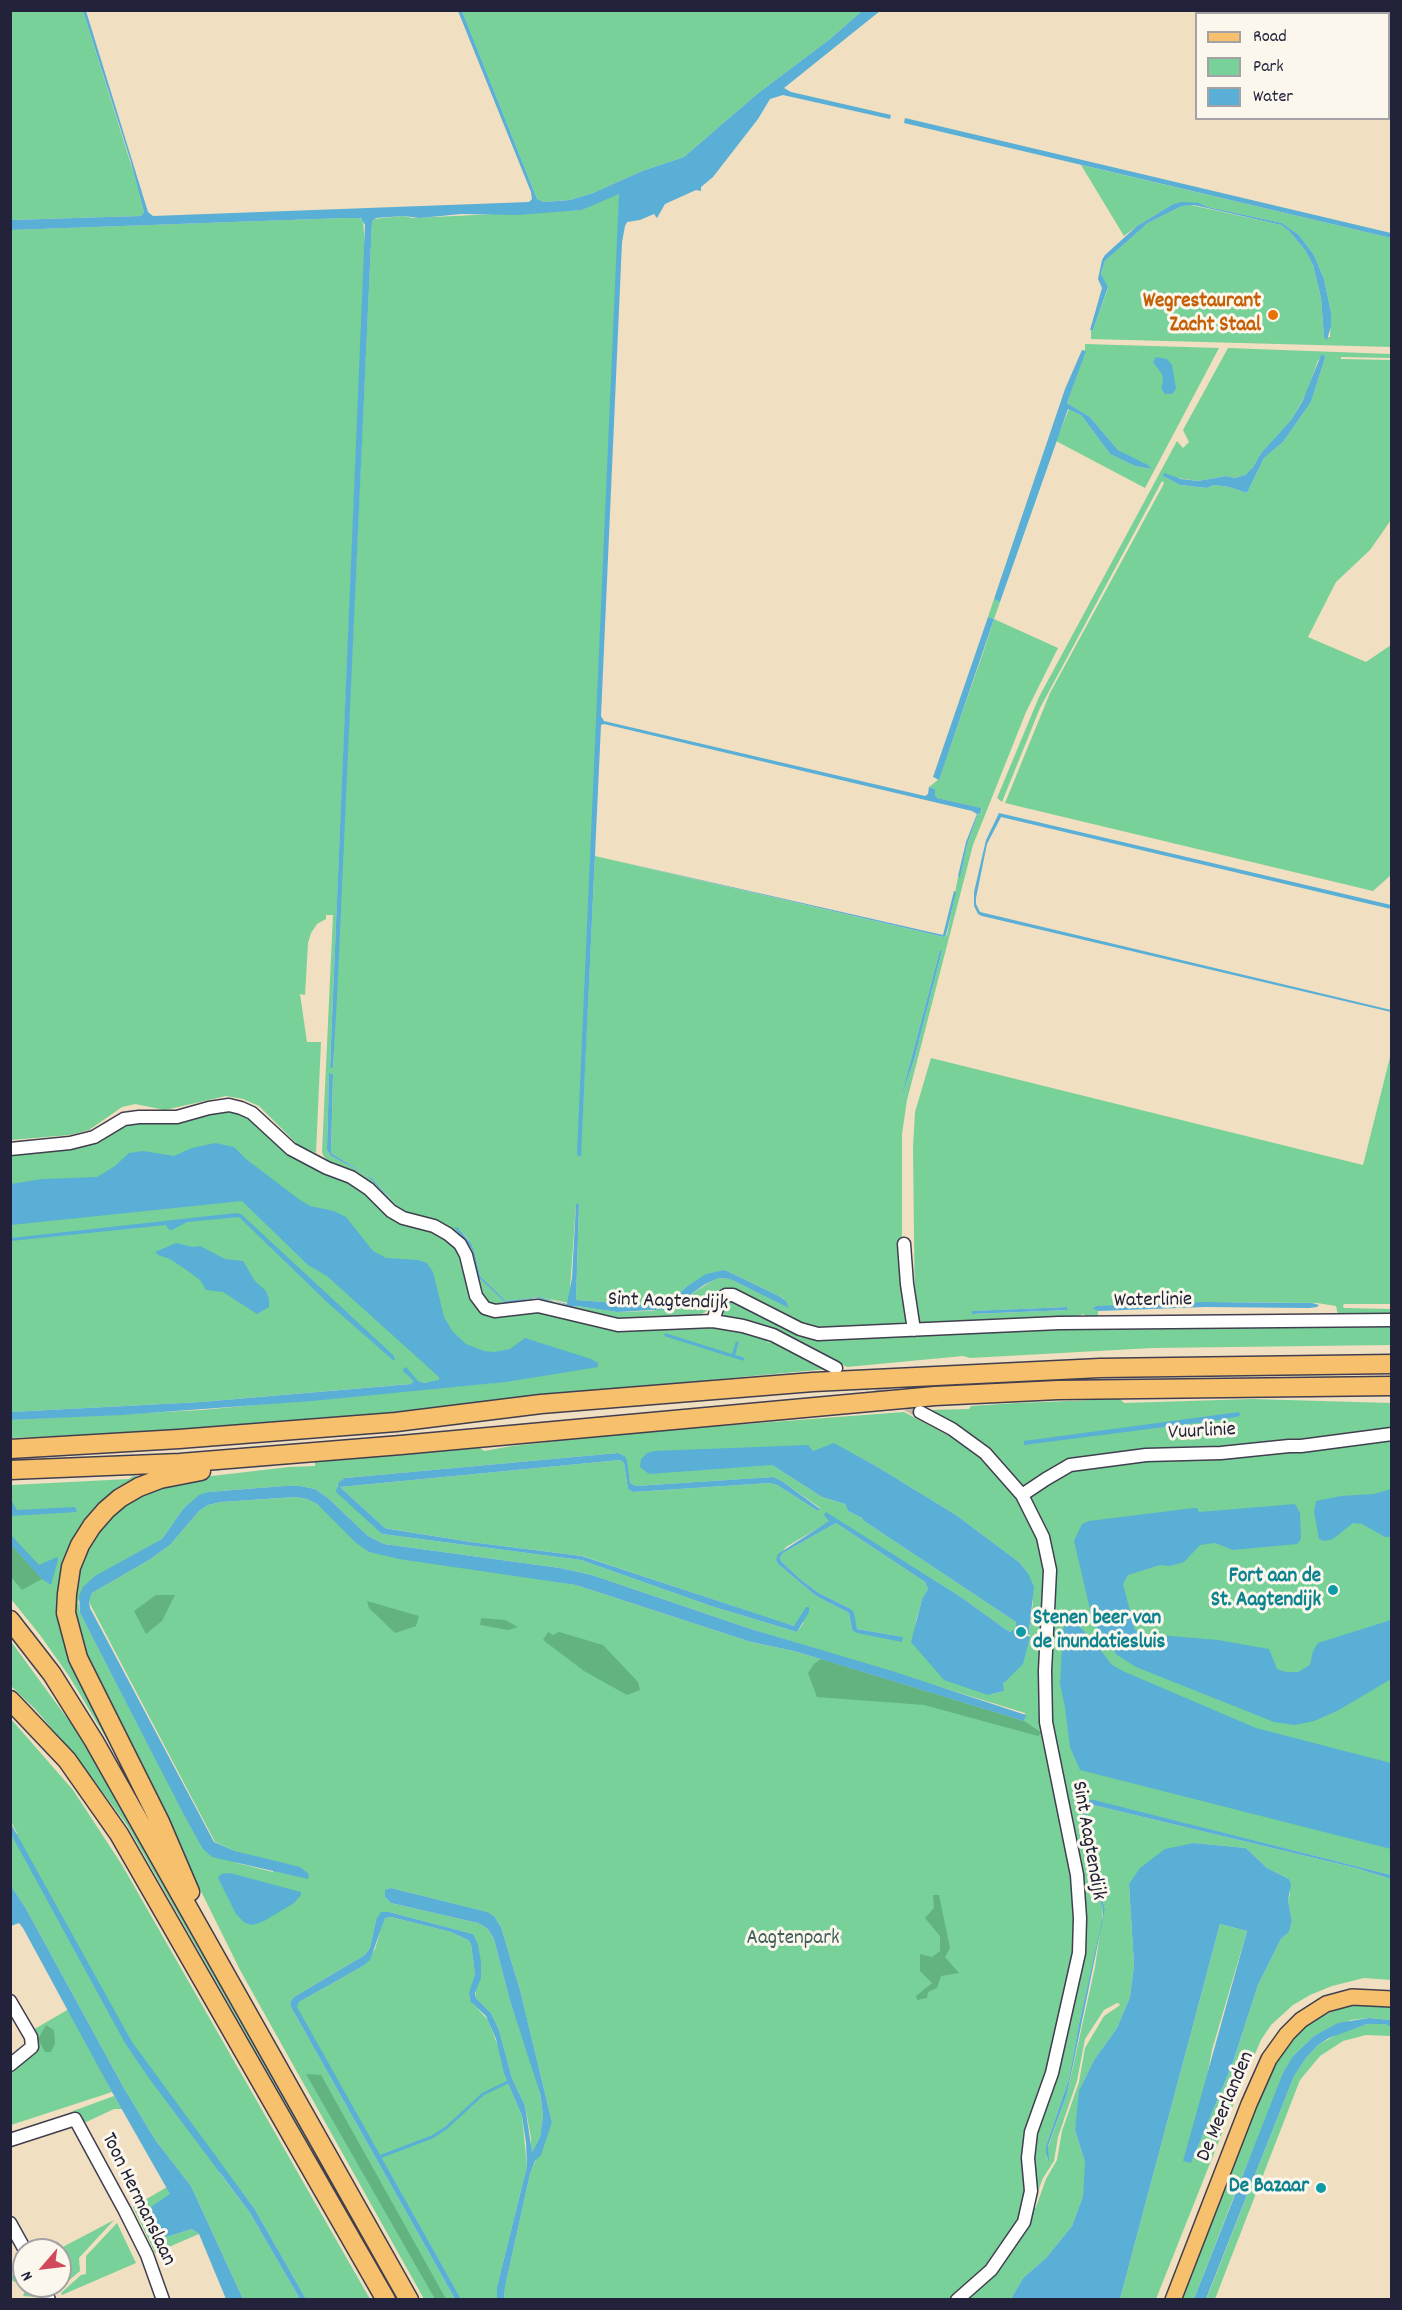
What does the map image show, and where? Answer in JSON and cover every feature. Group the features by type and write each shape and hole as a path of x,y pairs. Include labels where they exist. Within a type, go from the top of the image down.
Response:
{"highway":[{"path":"10,1449 179,1439 396,1422 541,1404 779,1384 1100,1368 1392,1362"},
{"path":"10,1470 180,1463 935,1396 1058,1390 1392,1386"},
{"path":"211,1950 179,1863 78,1658 66,1613 66,1594 71,1567 80,1545 92,1526 120,1498 160,1479 291,1454"},
{"path":"10,1620 52,1674 94,1741 410,2300"},
{"path":"10,1700 66,1761 119,1834 386,2300"}],"main road":[{"name":"De Meerlanden","path":"1173,2300 1249,2104 1269,2059 1294,2027 1326,2004 1352,1997 1388,1999"}],"street":[{"name":"Sint Aagtendijk","path":"10,1149 70,1143 94,1137 124,1119 139,1116 177,1117 228,1105 241,1108 252,1113 291,1149 327,1168 351,1177 369,1189 391,1211 403,1218 434,1226 448,1234 460,1244 466,1255 476,1296 485,1308 495,1311 538,1306 618,1325 713,1321 743,1326 773,1335 836,1368"},
{"path":"904,1244 914,1330"},
{"name":"Waterlinie","path":"713,1321 720,1299 726,1295 733,1295 800,1329 818,1334 1059,1323 1392,1320"},
{"name":"Sint Aagtendijk","path":"920,1412 968,1440 985,1453 1022,1495 1043,1537 1050,1570 1045,1712 1077,1875 1080,1918 1079,1953 1052,2073 1031,2132 1028,2157 1031,2191 1024,2222 991,2270 957,2300"},
{"name":"Vuurlinie","path":"1022,1495 1070,1465 1146,1455 1221,1453 1301,1446 1392,1434"},
{"path":"10,2001 31,2037 32,2047 10,2065"},
{"name":"Toon Hermanslaan","path":"10,2140 75,2119 137,2235 163,2300"},
{"path":"10,2223 18,2238"}],"green space":[{"path":"10,11 83,11 134,174 144,212 141,216 11,220"},
{"path":"462,11 862,11 830,39 757,94 684,157 642,171 593,193 570,200 544,202 537,199"},
{"path":"1081,165 1391,238 1391,347 1091,339 1091,330 1093,330 1108,288 1101,274 1105,261 1148,223 1182,206 1191,205 1281,225 1305,250 1313,265 1321,298 1324,337 1330,337 1331,312 1324,279 1314,255 1299,235 1282,223 1199,203 1173,204 1124,236"},
{"path":"618,193 620,198 578,1156 581,1157 595,856 944,937 947,935 958,877 960,877 967,845 978,814 982,811 980,808 937,798 935,789 929,787 939,779 994,619 1058,648 1026,712 973,845 907,1100 902,1134 902,1251 908,1326 820,1331 720,1293 708,1310 695,1318 644,1322 499,1309 482,1302 471,1263 444,1226 431,1219 406,1217 324,1157 322,1152 333,915 326,915 326,919 317,924 311,933 308,943 305,995 300,994 307,1042 321,1042 316,1153 299,1146 259,1106 243,1099 226,1096 165,1110 135,1104 122,1107 89,1130 70,1135 11,1140 10,230 345,218 363,220 365,245 330,1066 333,1066 372,221 403,216 412,218 582,210","holes":["940,950 942,951 914,1060 900,1101","329,1073 333,1074 331,1153 372,1178 399,1208 367,1175 331,1156 327,1150","576,1204 579,1205 576,1300 643,1305 672,1301 686,1287 725,1270 779,1296 786,1301 788,1307 730,1279 717,1278 691,1294 680,1306 650,1311 617,1312 572,1307 545,1299 506,1303 478,1277 472,1249 458,1228 474,1250 480,1276 506,1301 540,1297 569,1303"]},
{"path":"1085,344 1219,348 1145,488 1056,441 1069,409 1081,415 1110,454 1135,466 1152,469 1118,450 1090,417 1067,403 1085,352"},
{"path":"1228,348 1391,354 1391,358 1341,357 1341,359 1391,360 1391,520 1370,550 1336,582 1308,637 1366,662 1391,645 1391,875 1373,891 1005,803 1050,693 1161,489 1164,483 1162,481 1040,708 1002,802 997,798 1039,697 1177,441 1183,448 1189,442 1183,430","holes":["1325,358 1311,402 1283,442 1264,458 1247,493 1214,485 1207,488 1180,485 1163,476 1198,481 1245,475 1261,453 1291,420 1307,392 1318,360"]},
{"path":"994,599 1000,602 994,619 988,617"},
{"path":"1391,1053 1391,1304 1344,1304 1343,1306 1344,1308 1391,1309 1391,1317 1338,1315 1336,1306 1317,1303 1232,1302 1092,1307 1098,1311 1098,1318 1083,1314 1071,1319 923,1326 915,1320 913,1147 915,1112 931,1058 1363,1165","holes":["1067,1307 1068,1310 972,1314 973,1311"]},
{"path":"217,1110 238,1111 346,1179 430,1229 448,1237 461,1251 476,1304 536,1310 582,1321 710,1326 751,1332 772,1340 766,1343 772,1342 828,1369 517,1398 514,1402 326,1419 132,1433 11,1438 11,1420 201,1410 493,1383 433,1382 201,1402 11,1412 11,1154 125,1124"},
{"path":"731,1301 846,1338 1247,1322 1391,1324 1391,1345 1152,1348 970,1358 963,1356 847,1367 776,1329 724,1317 722,1308"},
{"path":"1120,1399 1124,1403 1252,1399 1391,1403 1391,1875 1096,1801 1083,1803 1095,1887 1103,1908 1102,1921 1105,1909 1099,1889 1086,1808 1089,1804 1356,1868 1391,1879 1391,1980 1364,1978 1332,1986 1293,2005 1271,2025 1261,2040 1240,2088 1156,2299 1120,2299 1220,1924 1247,1931 1212,2050 1191,2163 1232,2065 1258,1985 1281,1939 1289,1932 1292,1921 1288,1900 1289,1879 1267,1868 1246,1848 1194,1843 1129,1884 1134,1965 1130,1997 1117,2028 1094,2060 1083,2083 1075,2130 1085,2162 1085,2175 1083,2196 1072,2226 1046,2258 1023,2278 1011,2299 963,2299 1036,2207 1046,2179 1057,2160 1062,2131 1079,2082 1085,2048 1104,2016 1120,2004 1117,2003 1104,2010 1085,2039 1077,2081 1058,2137 1054,2161 1043,2178 1033,2204 1031,2150 1083,1935 1047,1702 1054,1594 1025,1488 985,1447 985,1444 929,1410 969,1409 971,1406","holes":["1101,1926 1095,1967 1067,2094 1048,2147 1047,2162 1046,2146 1069,2079"]},
{"name":"Aagtenpark","path":"904,1412 955,1439 976,1454 980,1453 1018,1494 1041,1544 1045,1580 1043,1746 1048,1753 1071,1871 1075,1940 1048,2065 1023,2145 1025,2191 1019,2218 1010,2238 989,2267 951,2299 504,2299 530,2174 552,2122 520,1990 501,1927 494,1916 391,1888 386,1890 385,1897 391,1903 478,1923 488,1929 494,1939 510,2001 539,2087 543,2116 540,2137 531,2154 531,2138 525,2106 512,2078 499,2030 491,2013 476,1998 473,1934 389,1912 376,1920 370,1948 365,1955 294,1997 290,2002 455,2299 424,2299 240,1970 82,1651 74,1614 75,1582 85,1552 111,1515 142,1493 186,1479 315,1466 315,1462 480,1448 484,1451 639,1432","holes":["834,1444 876,1466 956,1515 1019,1562 1028,1573 1033,1602 1030,1636 1003,1685 1003,1691 993,1694 914,1637 922,1599 928,1589 925,1582 836,1523 783,1553 780,1557 781,1561 819,1593 851,1609 857,1629 903,1637 852,1630 849,1613 816,1596 778,1564 776,1560 786,1547 830,1521 826,1513 961,1597 1010,1632 1015,1630 1017,1624 862,1518 848,1511 845,1504 822,1497 772,1465","618,1453 625,1456 630,1483 636,1486 773,1477 820,1508 818,1511 770,1483 633,1492 628,1489 624,1463 620,1460 340,1487 385,1528 471,1542 583,1556 794,1626 804,1622 797,1632 711,1606 581,1560 382,1534 337,1486 345,1478","284,1486 315,1489 328,1498 368,1536 384,1544 560,1568 592,1575 751,1629 1025,1713 1024,1721 794,1651 751,1642 576,1585 369,1552 317,1504 307,1499 295,1497 221,1502 208,1505 199,1511 170,1545 92,1593 89,1602 215,1842 235,1851 273,1862 273,1872 237,1863 202,1848 80,1613 78,1601 162,1539 183,1509 208,1492"]},
{"path":"133,1476 147,1476 111,1499 62,1592 139,1793 69,1676 11,1599 11,1485 129,1479"},
{"path":"11,1545 42,1579 22,1590 11,1577"},
{"path":"156,1595 175,1595 162,1621 146,1634 134,1611"},
{"path":"367,1601 419,1616 416,1626 395,1633 369,1608"},
{"path":"481,1618 505,1620 518,1627 508,1630 480,1625"},
{"path":"548,1632 553,1635 559,1632 603,1645 638,1682 640,1690 627,1695 584,1671 543,1640"},
{"path":"10,1640 75,1729 399,2299 127,1825 77,1758 36,1710 11,1686"},
{"path":"821,1659 1024,1721 1042,1733 1038,1736 924,1705 817,1697 808,1673"},
{"path":"11,1719 73,1790 122,1865 370,2299 306,2299 254,2208 224,2168 219,2172 250,2213 300,2299 243,2299 191,2186 156,2141 125,2090 25,1907 11,1886 10,1834 12,1836 17,1833 11,1822"},
{"path":"933,1895 939,1895 950,1948 945,1957 959,1973 941,1976 937,1988 928,1992 927,1998 917,2000 916,1996 932,1983 920,1971 920,1954 932,1957 940,1951 940,1936 925,1918 934,1908"},
{"path":"391,1917 451,1932 468,1940 471,1944 475,1974 470,2000 488,2020 499,2049 504,2074 522,2116 527,2166 497,2287 497,2299 461,2299 296,2007 299,2002 363,1966 375,1949 385,1918"},
{"path":"1362,2004 1391,2005 1391,2020 1369,2018 1351,2020 1314,2036 1293,2056 1238,2186 1194,2299 1180,2300 1274,2063 1299,2031 1339,2008"},
{"path":"69,2009 112,2092 11,2125 11,2071 38,2048 31,2031"},
{"path":"1367,2024 1385,2024 1391,2027 1391,2036 1366,2035 1343,2041 1320,2056 1300,2080 1215,2299 1206,2300 1294,2076 1318,2045 1340,2033"},
{"path":"46,2025 54,2030 55,2043 51,2052 45,2052 38,2039"},
{"path":"306,2074 321,2075 446,2299 435,2299"},
{"path":"114,2096 122,2109 114,2109 82,2124 73,2111"},
{"path":"167,2187 170,2194 166,2237 192,2229 199,2234 155,2253 133,2207"},
{"path":"114,2220 79,2258 80,2271 72,2278 72,2242"},
{"path":"117,2223 136,2263 72,2291 72,2283 81,2275 86,2274 86,2256"}],"water":[{"path":"83,11 86,11 148,212 153,216 529,202 532,199 531,192 458,11 462,11 537,199 544,202 570,200 593,193 642,171 684,157 757,94 830,39 862,11 880,11 784,88 791,92 891,115 890,119 783,95 770,99 758,119 713,177 701,187 701,191 696,190 665,204 657,218 654,214 627,222 625,226 622,242 601,716 604,721 925,796 928,794 929,787 935,789 937,798 981,808 981,812 978,814 967,845 960,878 958,876 966,842 977,814 972,811 601,725 581,1157 577,1154 619,194 582,210 517,215 461,214 420,218 403,216 376,218 372,221 337,998 333,1067 330,1068 365,225 361,218 345,218 11,230 11,220 141,216 144,212 130,159"},
{"path":"905,118 1391,233 1391,238 904,123"},
{"path":"1199,203 1282,223 1299,235 1314,255 1324,279 1331,312 1331,326 1327,340 1324,337 1321,298 1313,265 1305,250 1289,231 1281,225 1194,205 1182,206 1148,223 1105,261 1101,274 1108,287 1093,330 1090,330 1102,288 1098,279 1105,255 1137,226 1173,204"},
{"path":"1082,350 1086,351 1067,403 1090,417 1118,450 1152,469 1135,466 1110,454 1081,415 1068,409 1000,602 994,599 1065,389"},
{"path":"1321,355 1325,358 1311,402 1283,442 1264,458 1247,493 1214,485 1207,488 1180,485 1163,476 1164,473 1181,479 1198,481 1245,475 1261,453 1291,420 1303,400"},
{"path":"1156,357 1167,359 1172,365 1176,389 1172,394 1165,394 1161,388 1162,374 1153,362"},
{"path":"988,617 994,619 939,780 933,777"},
{"path":"999,813 1391,905 1391,909 1001,817 987,844 976,898 980,912 1391,1010 1391,1012 978,914 974,906 974,892 986,840"},
{"path":"609,859 943,935 954,891 956,892 944,937"},
{"path":"940,950 942,951 914,1060 900,1101"},
{"path":"329,1073 333,1074 331,1153 372,1178 399,1209 367,1175 331,1156 327,1150"},
{"path":"215,1143 234,1147 246,1159 310,1206 334,1211 346,1217 373,1251 386,1258 418,1260 427,1263 433,1272 444,1317 453,1332 466,1344 494,1352 510,1349 525,1338 591,1359 598,1363 598,1367 506,1382 312,1401 121,1415 11,1420 11,1412 201,1402 411,1384 414,1381 403,1371 406,1367 418,1381 424,1383 439,1380 439,1377 327,1276 308,1265 242,1201 11,1225 11,1184 42,1179 97,1177 115,1166 129,1153 143,1151 174,1156 192,1148"},
{"path":"576,1204 579,1204 576,1300 643,1305 672,1301 686,1287 706,1274 725,1270 779,1296 786,1301 789,1308 730,1279 718,1278 704,1285 680,1306 672,1309 617,1312 572,1307 536,1298 506,1303 478,1277 472,1249 454,1227 458,1228 470,1242 480,1276 506,1301 540,1297 567,1304 572,1278"},
{"path":"241,1214 393,1355 394,1361 329,1304 239,1217 187,1222 172,1230 169,1230 166,1225 11,1241 11,1238"},
{"path":"176,1243 193,1247 200,1246 225,1259 243,1261 255,1281 266,1291 269,1307 257,1314 223,1292 206,1290 200,1280 170,1259 155,1252"},
{"path":"1205,1302 1312,1303 1319,1305 1309,1308 1205,1307 1098,1311 1092,1308"},
{"path":"1067,1307 1068,1310 972,1314 972,1311"},
{"path":"1239,1412 1240,1416 1219,1420 1024,1445 1024,1441"},
{"path":"834,1443 956,1515 1019,1562 1028,1573 1034,1587 1030,1635 1016,1628 1016,1622 862,1518 848,1511 845,1504 822,1497 772,1465 649,1474 640,1467 641,1459 647,1453 654,1451 808,1445 813,1451"},
{"path":"618,1453 625,1456 630,1483 636,1486 773,1477 820,1509 818,1511 770,1483 633,1492 628,1489 624,1463 620,1460 340,1487 385,1528 582,1556 794,1626 806,1607 809,1607 809,1612 797,1632 711,1606 581,1560 382,1534 336,1492 339,1482 345,1478"},
{"path":"284,1486 315,1489 328,1498 368,1536 384,1544 560,1568 592,1575 751,1629 892,1671 1026,1715 1024,1721 794,1651 751,1642 576,1585 399,1559 369,1552 355,1542 317,1504 307,1499 295,1497 221,1502 208,1505 199,1511 170,1545 92,1593 89,1602 90,1608 214,1842 235,1851 300,1867 309,1874 308,1879 212,1857 202,1848 80,1613 79,1596 83,1587 95,1576 162,1539 183,1509 199,1495 208,1492"},
{"path":"1391,1489 1391,1537 1385,1537 1362,1524 1353,1523 1333,1539 1324,1541 1319,1539 1314,1511 1316,1501 1341,1496 1374,1494"},
{"path":"11,1500 17,1510 75,1507 77,1512 11,1516"},
{"path":"1295,1504 1300,1513 1301,1539 1297,1544 1233,1550 1215,1543 1200,1545 1184,1562 1170,1566 1160,1565 1128,1575 1123,1584 1135,1630 1146,1634 1218,1640 1269,1649 1277,1669 1286,1672 1298,1672 1310,1665 1313,1651 1318,1643 1391,1620 1391,1679 1337,1711 1314,1721 1295,1725 1274,1722 1136,1667 1117,1655 1093,1622 1074,1541 1082,1524 1089,1521 1194,1508 1197,1508 1199,1512"},
{"path":"826,1512 961,1597 1010,1632 1015,1629 1030,1637 1023,1664 1003,1684 1004,1691 988,1695 944,1680 911,1642 922,1599 928,1589 925,1582 836,1523 783,1553 780,1557 781,1561 819,1593 851,1609 857,1629 903,1637 902,1642 852,1630 849,1613 816,1596 778,1564 776,1560 778,1554 829,1521 824,1515"},
{"path":"11,1535 39,1565 57,1557 51,1585 42,1579 11,1545"},
{"path":"1073,1620 1092,1639 1112,1665 1125,1672 1256,1728 1391,1763 1391,1849 1080,1770 1070,1747 1060,1684 1063,1630 1066,1621"},
{"path":"1094,1800 1391,1875 1391,1879 1356,1868 1089,1804 1086,1808 1099,1889 1105,1909 1067,2094 1048,2146 1049,2162 1046,2146 1069,2079 1103,1916 1103,1908 1095,1887 1083,1802"},
{"path":"10,1822 132,2042 254,2208 306,2299 300,2299 250,2213 125,2043 11,1834"},
{"path":"1194,1843 1246,1848 1267,1868 1289,1879 1291,1885 1288,1900 1292,1921 1289,1932 1281,1939 1258,1985 1232,2065 1191,2163 1183,2161 1247,1931 1220,1924 1120,2299 1011,2299 1023,2278 1046,2258 1072,2226 1083,2196 1085,2162 1075,2130 1079,2091 1094,2060 1117,2028 1130,1997 1134,1965 1129,1884 1140,1868 1165,1849"},
{"path":"230,1873 301,1892 301,1895 294,1903 264,1921 253,1925 245,1923 236,1914 218,1878 221,1874"},
{"path":"11,1886 25,1907 125,2090 156,2141 191,2186 243,2299 226,2299 199,2234 192,2229 166,2237 156,2224 151,2207 170,2194 23,1928 19,1923 11,1926"},
{"path":"391,1888 487,1912 494,1916 501,1927 520,1990 552,2122 541,2155 535,2161 530,2174 504,2299 497,2299 497,2287 527,2166 526,2143 522,2116 504,2074 496,2039 486,2016 470,2001 469,1993 475,1974 471,1944 468,1940 451,1932 391,1917 385,1918 370,1960 299,2002 297,2007 461,2299 455,2299 291,2007 290,2002 294,1997 365,1955 370,1948 376,1920 381,1912 389,1912 473,1934 481,1962 481,1978 475,1993 476,1998 491,2013 499,2030 512,2078 525,2106 532,2152 540,2137 543,2116 540,2093 510,2001 494,1939 488,1929 478,1923 391,1903 385,1897 385,1890"},
{"path":"1369,2018 1391,2020 1391,2027 1385,2024 1367,2024 1329,2038 1318,2045 1306,2058 1294,2076 1206,2299 1194,2299 1283,2073 1293,2056 1314,2036 1338,2023"}],"waterway":[{"path":"666,1335 733,1356 737,1343"},
{"path":"733,1356 743,1359"},
{"path":"382,2156 432,2137 446,2128 483,2094 508,2082"}],"tunnel":[{"path":"860,1380 920,1412"}],"place":[{"name":"Wegrestaurant Zacht Staal","path":"1273,315"},
{"name":"Fort aan de St. Aagtendijk","path":"1333,1590"},
{"name":"Stenen beer van de inundatiesluis","path":"1021,1632"},
{"name":"De Bazaar","path":"1321,2188"}]}
